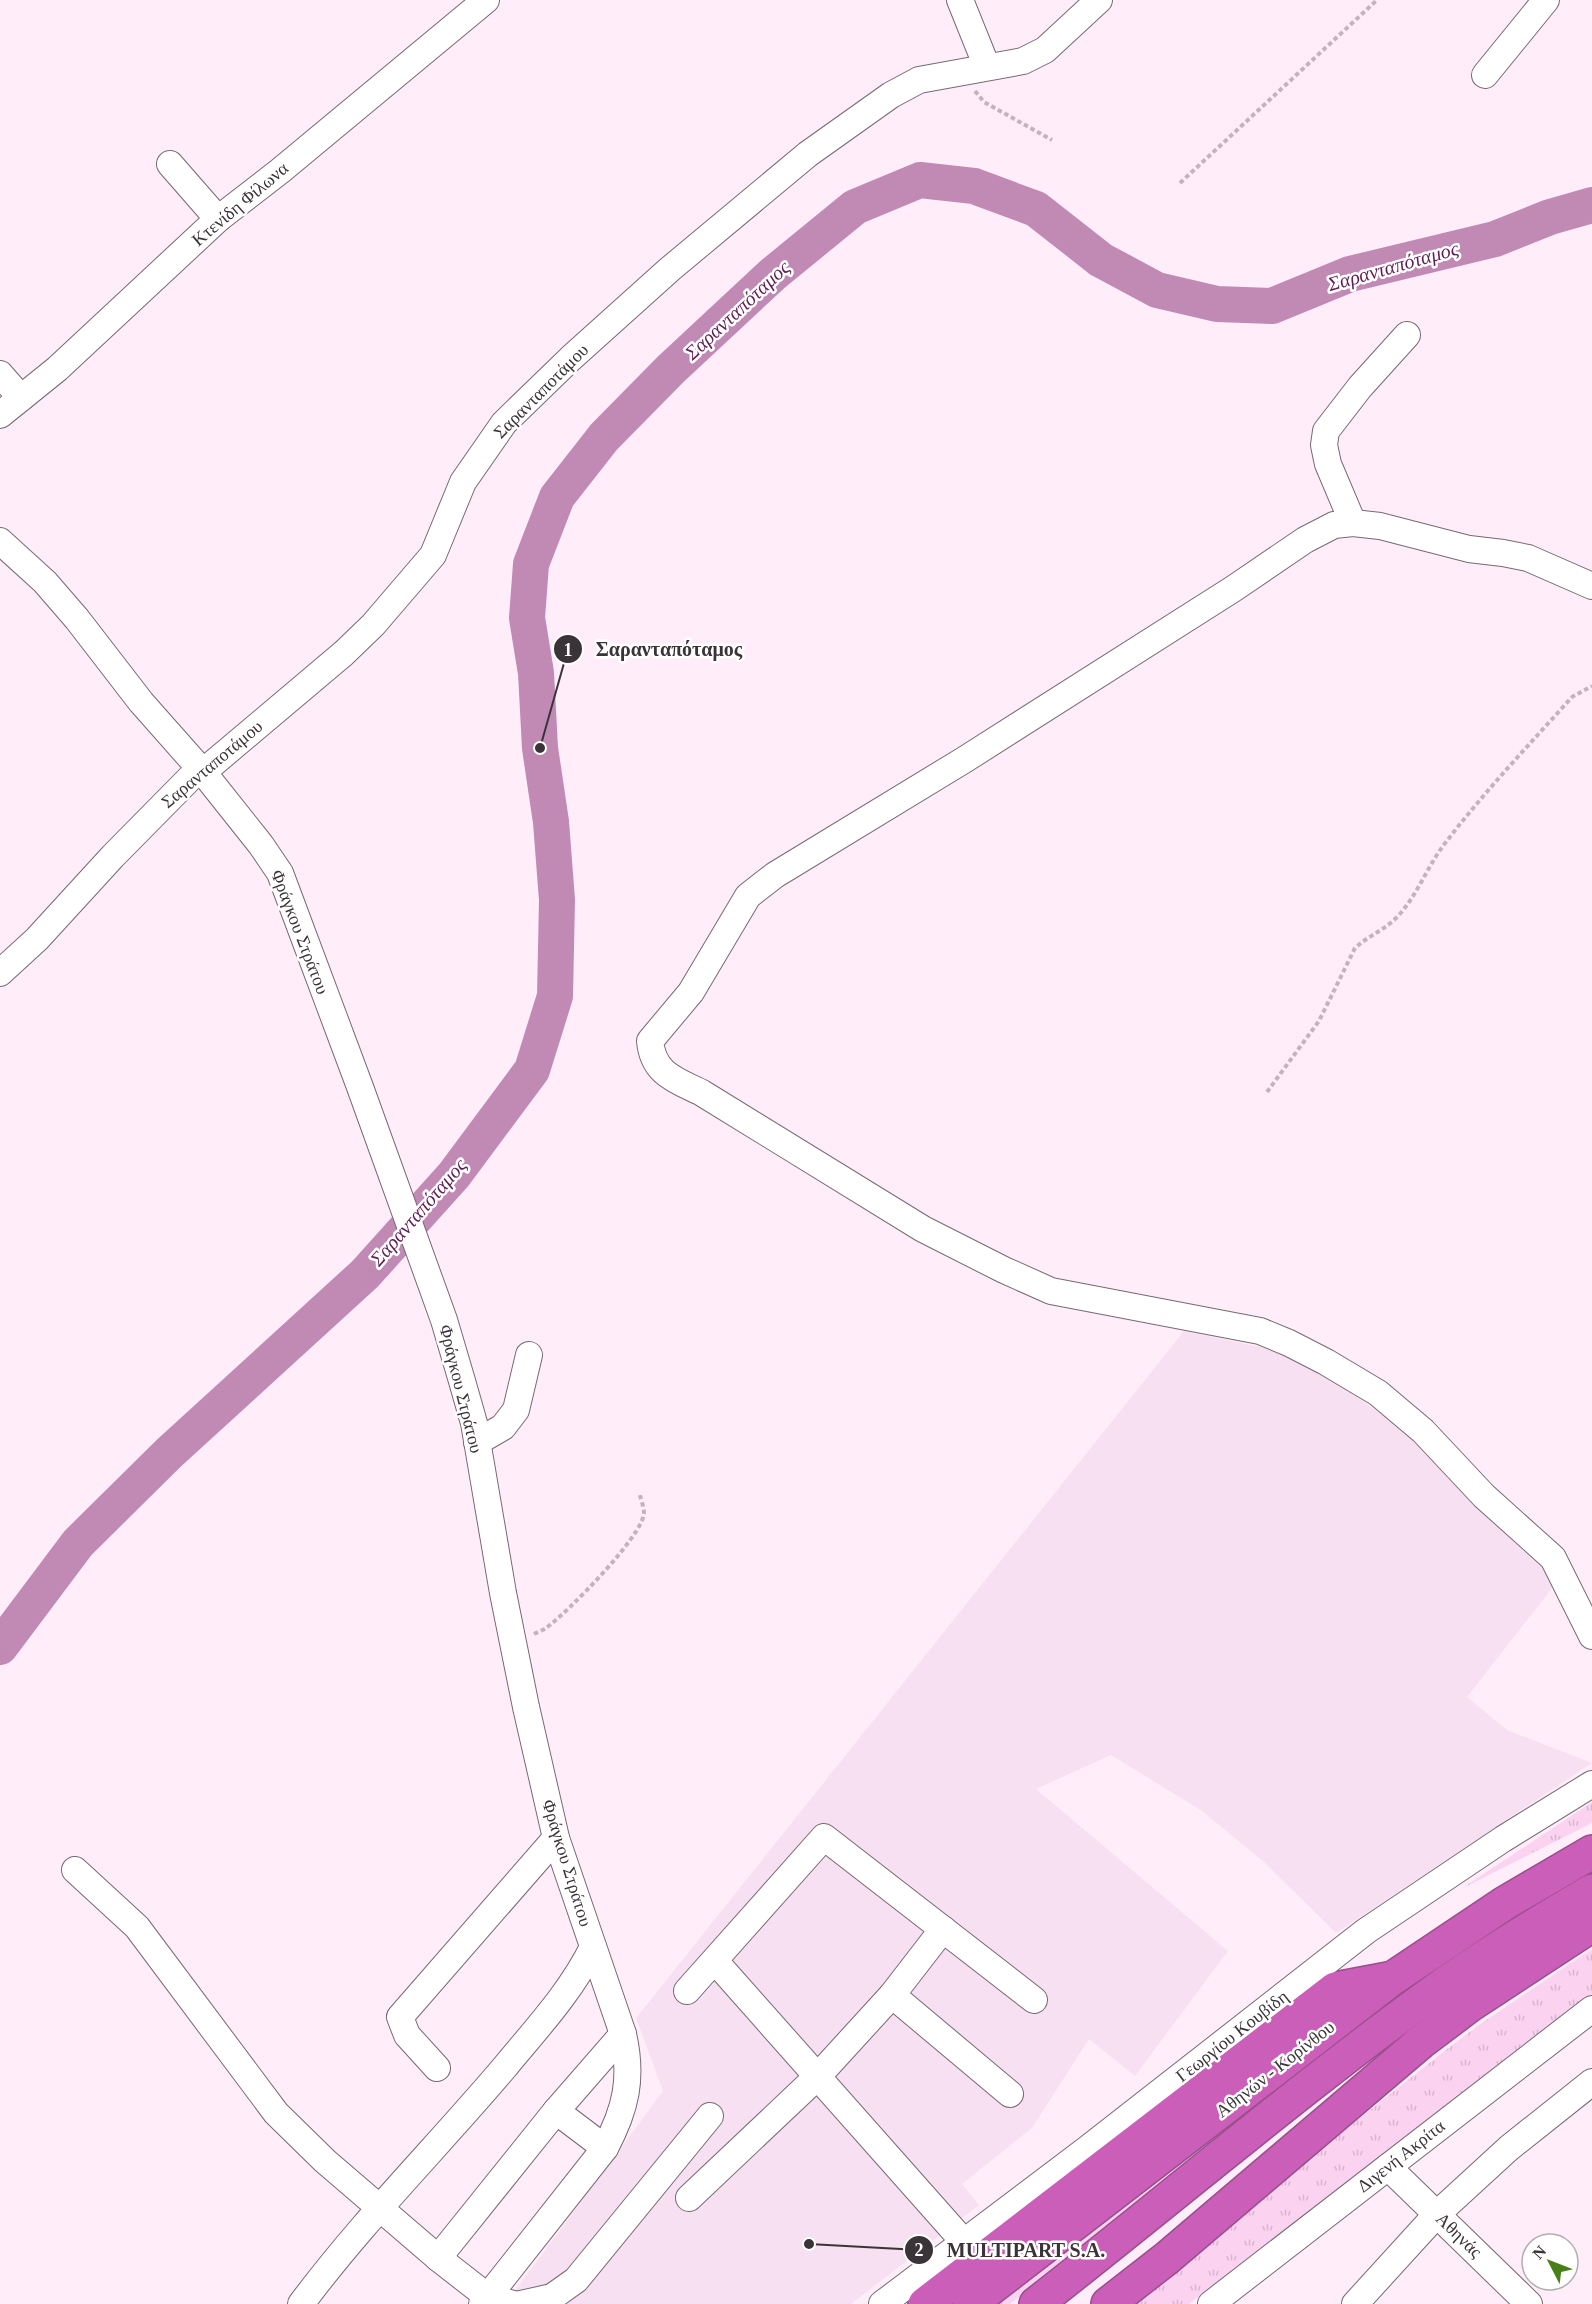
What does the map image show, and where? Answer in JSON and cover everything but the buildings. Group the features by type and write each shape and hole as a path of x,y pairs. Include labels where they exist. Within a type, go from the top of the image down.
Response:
{"highway":[{"name":"Αθηνών - Κορίνθου","path":"970,2304 1393,1978 1505,1903 1592,1852"},
{"name":"Αθηνών - Κορίνθου","path":"1036,2304 1264,2120 1363,2044 1451,1980 1592,1891"},
{"path":"1108,2304 1167,2258 1421,2042 1479,1999 1592,1925"},
{"path":"925,2304 1335,1989 1393,1978"}],"street":[{"name":"Κτενίδη Φίλωνα","path":"0,415 57,369 218,219 280,171 486,0"},
{"path":"960,0 987,67"},
{"name":"Σαρανταποτάμου","path":"0,973 37,939 159,808 191,777 203,772 344,653 387,609 433,555 463,482 504,423 571,358 670,269 808,154 858,118 919,80 1023,61 1045,50 1099,0"},
{"path":"1485,75 1546,0"},
{"path":"170,164 218,219"},
{"path":"1353,523 1328,464 1324,445 1326,431 1360,387 1407,335"},
{"path":"0,374 21,398"},
{"path":"1592,586 1528,558 1459,546 1380,526 1353,523 1334,525 1305,540 1233,589 974,753 775,875 748,896 691,992 650,1041 651,1054 666,1074 923,1229 1004,1270 1051,1291 1260,1331 1326,1362 1378,1393 1423,1431 1484,1496 1553,1558 1592,1636"},
{"name":"Φράγκου Στράτου","path":"2,546 23,559 45,582 104,652 141,702 203,772 261,845 280,873 444,1320 474,1423 513,1644 556,1838 623,2034 628,2056 629,2085 618,2122 605,2148 485,2301"},
{"path":"477,1442 503,1427 516,1410 529,1355"},
{"name":"Γεωργίου Κουβίδη","path":"882,2304 1086,2150 1366,1931 1503,1839 1592,1784"},
{"path":"687,1991 824,1837 1034,2000"},
{"path":"436,2068 408,2035 400,2017 556,1838"},
{"path":"75,1870 137,1927 276,2113 325,2161 485,2301 513,2304"},
{"path":"689,2198 818,2076 891,1995 943,1929"},
{"path":"301,2304 549,2014 582,1968 592,1947"},
{"path":"715,1960 964,2242"},
{"path":"891,1995 1010,2094"},
{"name":"Διγενή Ακρίτα","path":"1211,2304 1592,2009"},
{"path":"438,2258 556,2111 623,2034"},
{"path":"1355,2304 1437,2214 1509,2148 1592,2082"},
{"path":"556,2111 605,2148"},
{"path":"521,2304 552,2297 576,2280 710,2116"},
{"name":"Αθηνάς","path":"1388,2167 1529,2304"}],"path":[{"path":"1180,183 1377,0"},
{"path":"960,72 984,102 1052,140"},
{"path":"1267,1092 1319,1021 1356,948 1365,938 1383,930 1397,917 1417,890 1444,844 1472,810 1572,697 1592,686"},
{"path":"513,1644 546,1628 614,1560 635,1533 644,1514 640,1495"}],"shaded area":[{"path":"1184,1331 1279,1351 1326,1376 1407,1432 1546,1566 1557,1582 1467,1697 1507,1730 1592,1763 1336,1933 1264,1862 1202,1811 1111,1755 1036,1789 1228,1951 1135,2076 1089,2039 1032,2128 962,2184 979,2205 851,2304 505,2304 663,2091 636,2018"}],"green space":[{"path":"1592,1802 1592,1823 1461,1889"},
{"path":"1592,1870 1592,1878 1348,2043 1010,2304 999,2304 1344,2037 1441,1965 1514,1916"},
{"path":"1592,1949 1592,1994 1189,2304 1127,2304 1443,2052 1483,2022"}],"waterway":[{"name":"Σαρανταπόταμος","path":"0,1647 78,1543 169,1453 365,1274 454,1175 532,1070 555,996 557,900 551,822 540,748 536,673 527,618 531,564 557,497 604,437 671,369 773,274 855,207 920,180 974,186 1036,209 1101,260 1157,290 1217,304 1272,306 1350,274 1495,239 1550,217 1592,205"}],"place":[{"name":"Σαρανταπόταμος","path":"540,748"},
{"name":"MULTIPART S.A.","path":"809,2244"}]}
